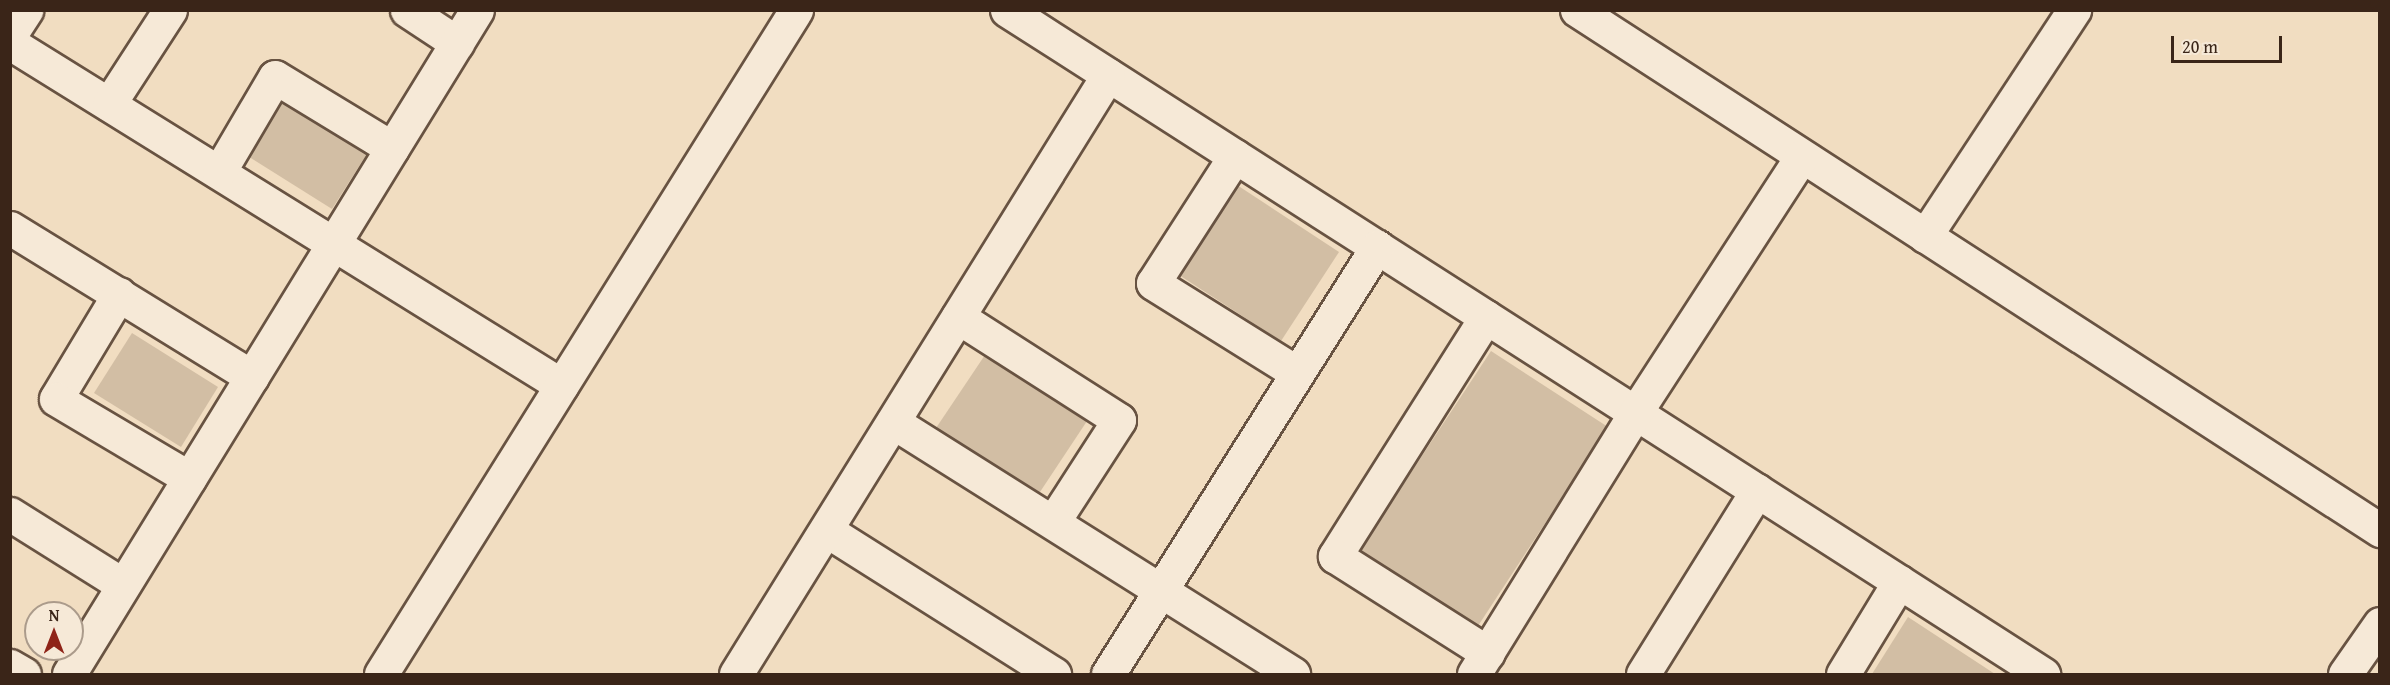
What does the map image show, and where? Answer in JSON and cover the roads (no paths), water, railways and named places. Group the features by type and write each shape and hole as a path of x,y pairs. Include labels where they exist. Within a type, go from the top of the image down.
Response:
{"street":[{"path":"10,35 26,10"},
{"path":"109,104 170,10"},
{"path":"407,10 457,43"},
{"path":"69,675 477,10"},
{"path":"381,675 796,10"},
{"path":"1007,10 2043,675"},
{"path":"1577,10 2379,530"},
{"path":"1925,236 2069,12"},
{"path":"10,43 561,385"},
{"path":"736,675 1108,75"},
{"path":"219,172 275,77 393,148"},
{"path":"1235,156 1153,283 1297,373"},
{"path":"1486,317 1335,556 1481,664 1635,413 1802,156"},
{"path":"12,230 252,377"},
{"path":"1108,675 1377,247"},
{"path":"119,294 56,399 189,478"},
{"path":"958,317 1119,420 1053,522"},
{"path":"893,422 1293,675"},
{"path":"1643,675 1757,491"},
{"path":"10,514 123,585"},
{"path":"826,530 1054,675"},
{"path":"1843,675 1899,582"},
{"path":"2345,675 2379,624"},
{"path":"10,666 24,675"}]}
